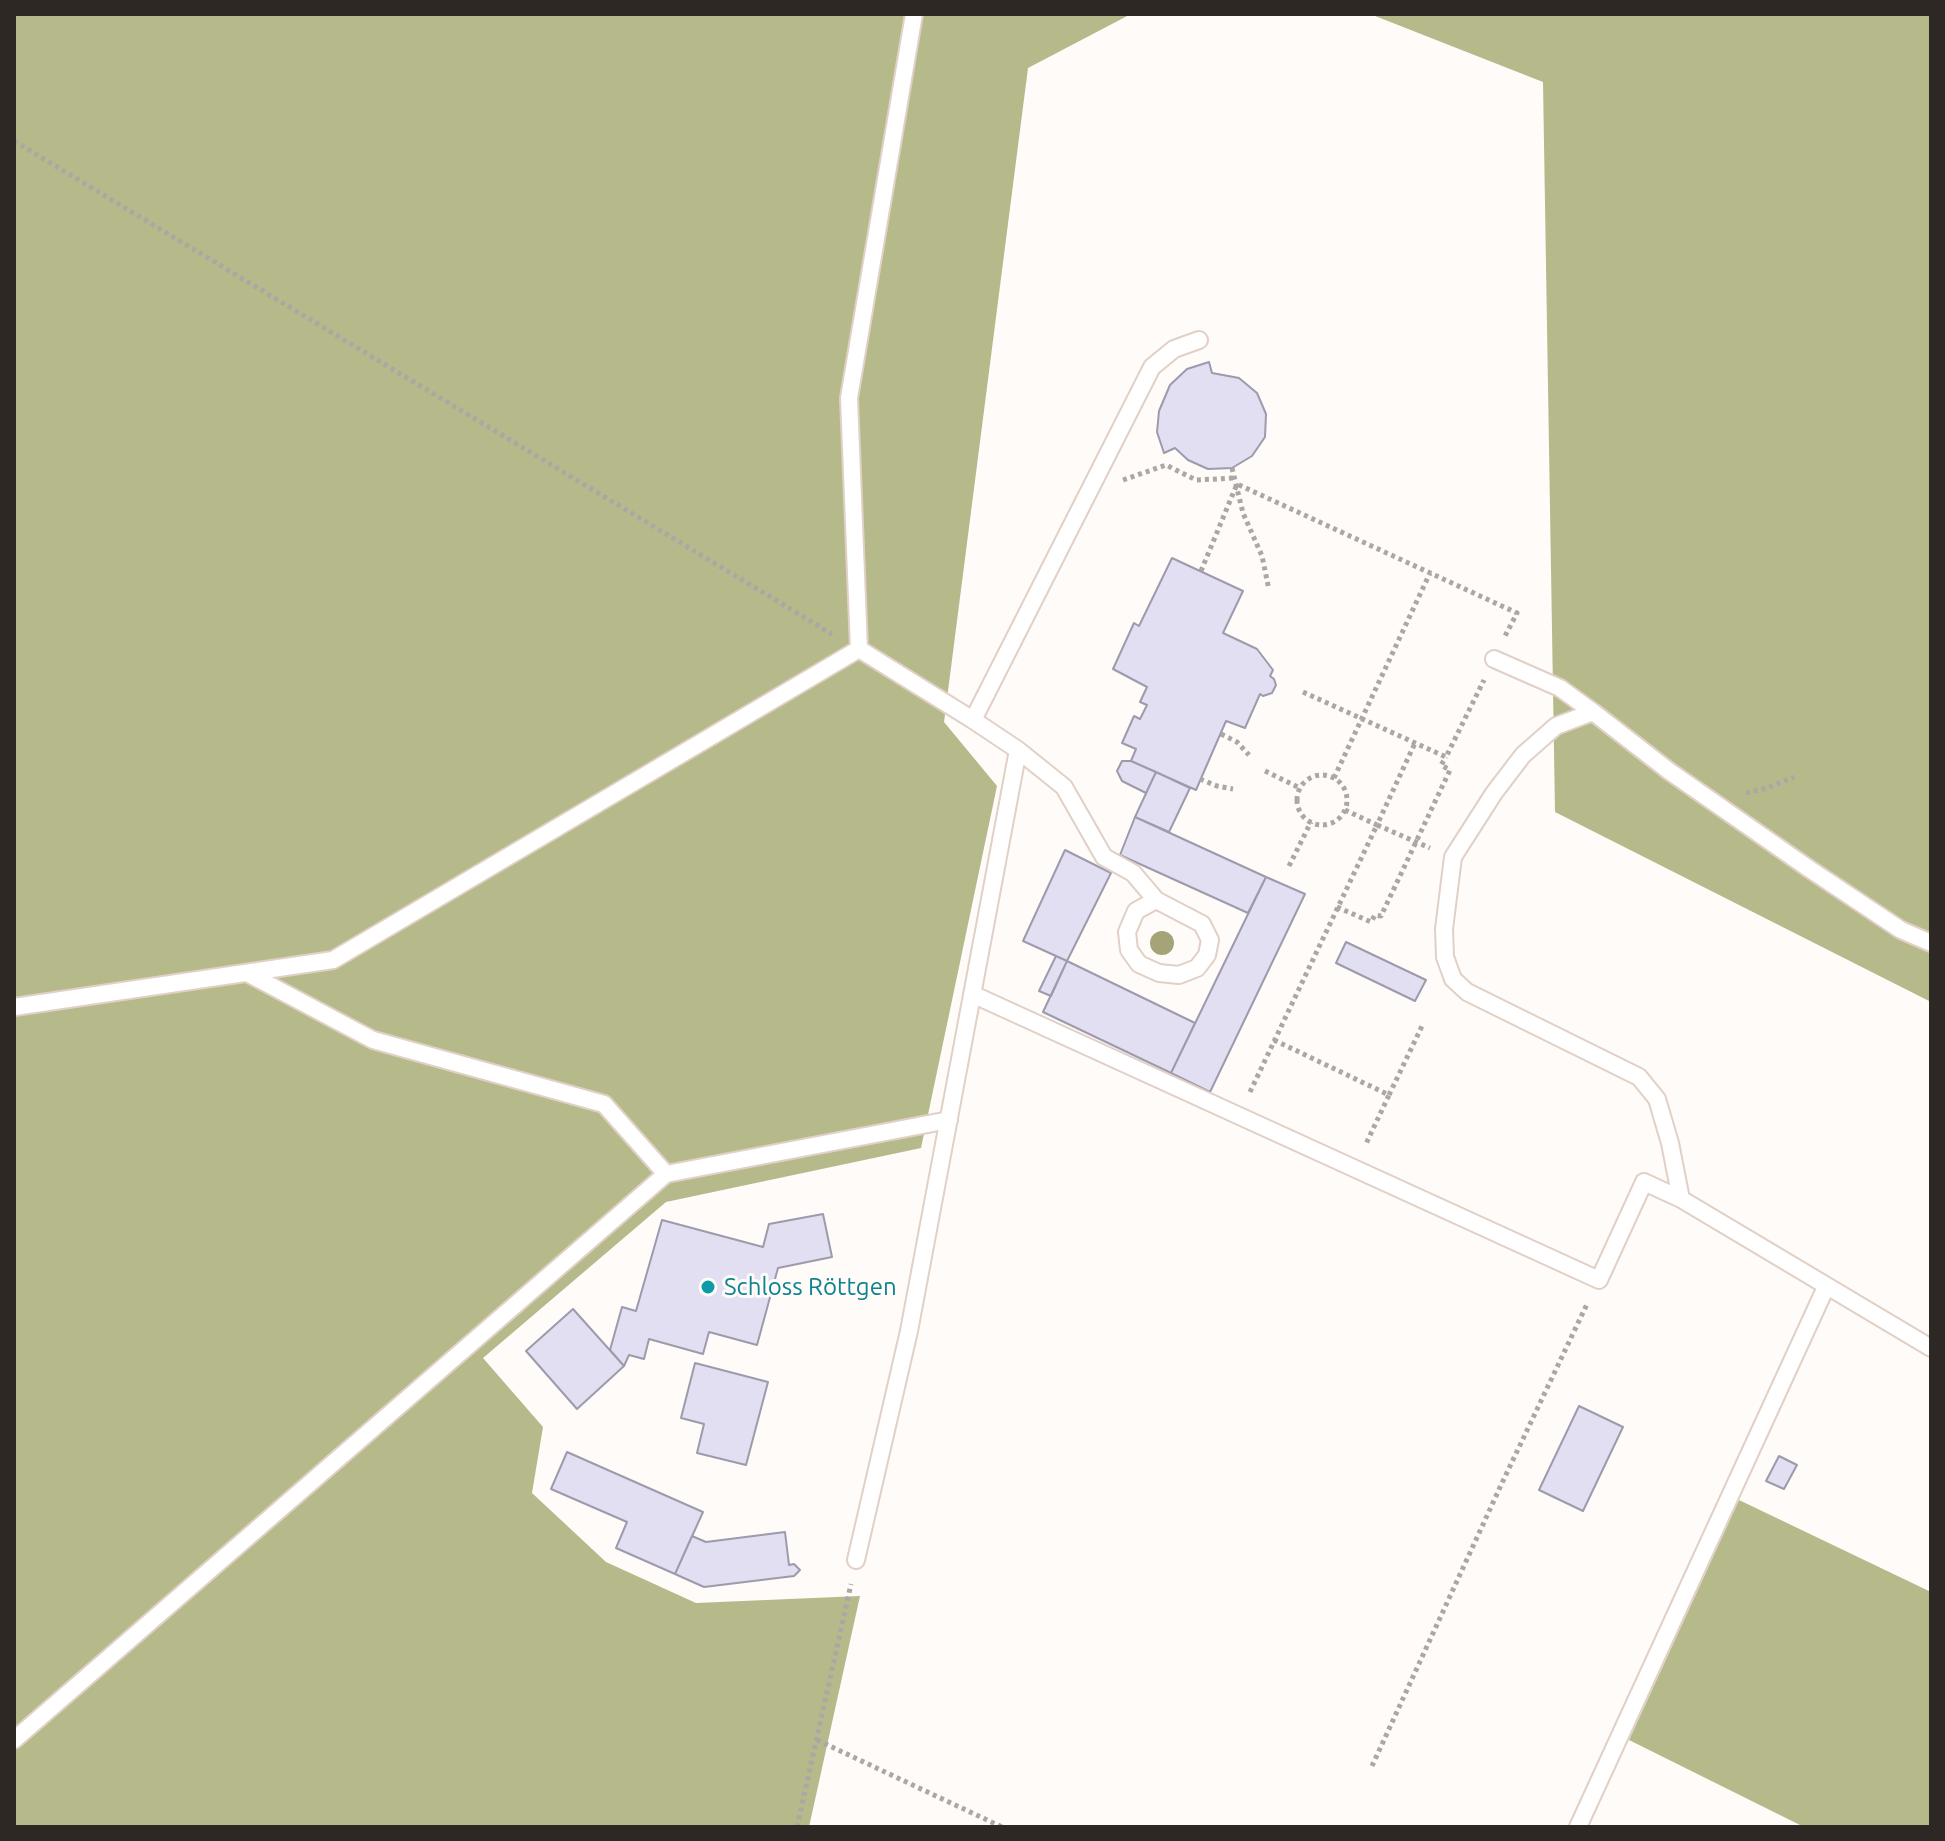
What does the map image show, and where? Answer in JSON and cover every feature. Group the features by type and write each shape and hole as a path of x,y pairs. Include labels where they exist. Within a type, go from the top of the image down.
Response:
{"lane":[{"path":"859,649 849,398 914,14"},
{"path":"973,720 1152,367 1174,349 1199,340"},
{"path":"859,649 1018,750 1064,787 1104,857 1133,873 1156,900 1202,924 1210,940 1207,955 1197,968 1179,975 1159,973 1139,964 1129,950 1127,932 1136,911 1156,900"},
{"path":"14,1007 333,960 859,649"},
{"path":"1494,659 1560,688 1705,796 1901,930 1931,943"},
{"path":"1593,712 1556,726 1523,755 1494,793 1453,857 1444,929 1445,957 1453,979 1467,992 1639,1077 1657,1099 1681,1199"},
{"path":"856,1560 909,1331 1018,750"},
{"path":"247,973 373,1040 604,1104 666,1174"},
{"path":"972,994 1599,1280 1644,1182 1681,1199 1931,1348"},
{"path":"14,1740 666,1174 949,1120"},
{"path":"1578,1827 1826,1287"}],"path":[{"path":"14,141 859,649"},
{"path":"1088,491 1166,465 1196,480 1236,481 1517,613 1441,765 1450,770 1381,916 1375,915 1371,922 1337,907"},
{"path":"1232,468 1243,513 1262,556 1269,590"},
{"path":"1201,571 1236,481"},
{"path":"1334,778 1430,573"},
{"path":"1303,692 1446,757"},
{"path":"1221,734 1237,742 1249,755"},
{"path":"1238,1115 1415,743"},
{"path":"1265,771 1300,788"},
{"path":"1319,775 1334,778 1347,795 1345,810 1334,822 1318,825 1311,822 1297,803 1300,788 1305,781 1319,775"},
{"path":"1705,796 1741,795 1794,777"},
{"path":"1200,779 1233,789"},
{"path":"1345,810 1398,835"},
{"path":"1289,866 1311,822"},
{"path":"1354,1168 1423,1024"},
{"path":"1274,1040 1389,1095"},
{"path":"1372,1766 1599,1280"},
{"path":"797,1827 856,1560"},
{"path":"817,1740 1002,1827"}],"green space":[{"path":"14,14 1131,14 1028,68 944,722 997,786 921,1148 666,1202 483,1358 543,1427 532,1493 606,1562 696,1603 860,1596 809,1827 14,1827"},
{"path":"1370,14 1931,14 1931,1002 1555,812 1543,82"},
{"path":"1739,1500 1931,1592 1931,1827 1804,1827 1629,1740"}],"building":[{"path":"1209,362 1212,373 1239,378 1257,393 1266,414 1265,437 1252,456 1232,468 1208,469 1188,460 1175,448 1164,453 1157,432 1159,411 1170,385 1187,369"},
{"path":"1172,558 1243,591 1223,633 1257,649 1273,670 1270,676 1276,685 1272,693 1260,694 1245,728 1226,721 1196,790 1131,761 1136,749 1122,743 1134,716 1140,719 1147,705 1140,702 1147,687 1113,669 1134,623 1139,626"},
{"path":"1122,761 1131,761 1156,772 1146,793 1122,781 1117,771"},
{"path":"1156,772 1190,788 1169,832 1135,817"},
{"path":"1135,817 1266,877 1248,913 1120,855"},
{"path":"1065,850 1111,873 1067,961 1023,941"},
{"path":"1266,877 1305,894 1210,1092 1171,1073"},
{"path":"1346,942 1426,980 1415,1001 1336,963"},
{"path":"1056,956 1067,961 1051,996 1039,991"},
{"path":"1067,961 1195,1023 1171,1073 1043,1012"},
{"name":"Schloss Röttgen","path":"823,1214 832,1257 778,1268 757,1345 709,1332 703,1354 649,1339 644,1359 629,1355 624,1366 610,1350 622,1307 636,1311 662,1220 763,1247 769,1224"},
{"path":"573,1309 624,1366 577,1409 526,1351"},
{"path":"695,1363 768,1382 746,1465 697,1453 704,1424 681,1418"},
{"path":"1579,1406 1623,1427 1583,1511 1539,1490"},
{"path":"567,1452 703,1512 675,1574 616,1548 627,1522 551,1489"},
{"path":"1779,1456 1797,1465 1784,1489 1766,1481"},
{"path":"785,1532 789,1565 794,1564 800,1570 794,1576 704,1587 675,1574 692,1536 706,1542"}],"place":[{"name":"Schloss Röttgen","path":"708,1287"}]}
